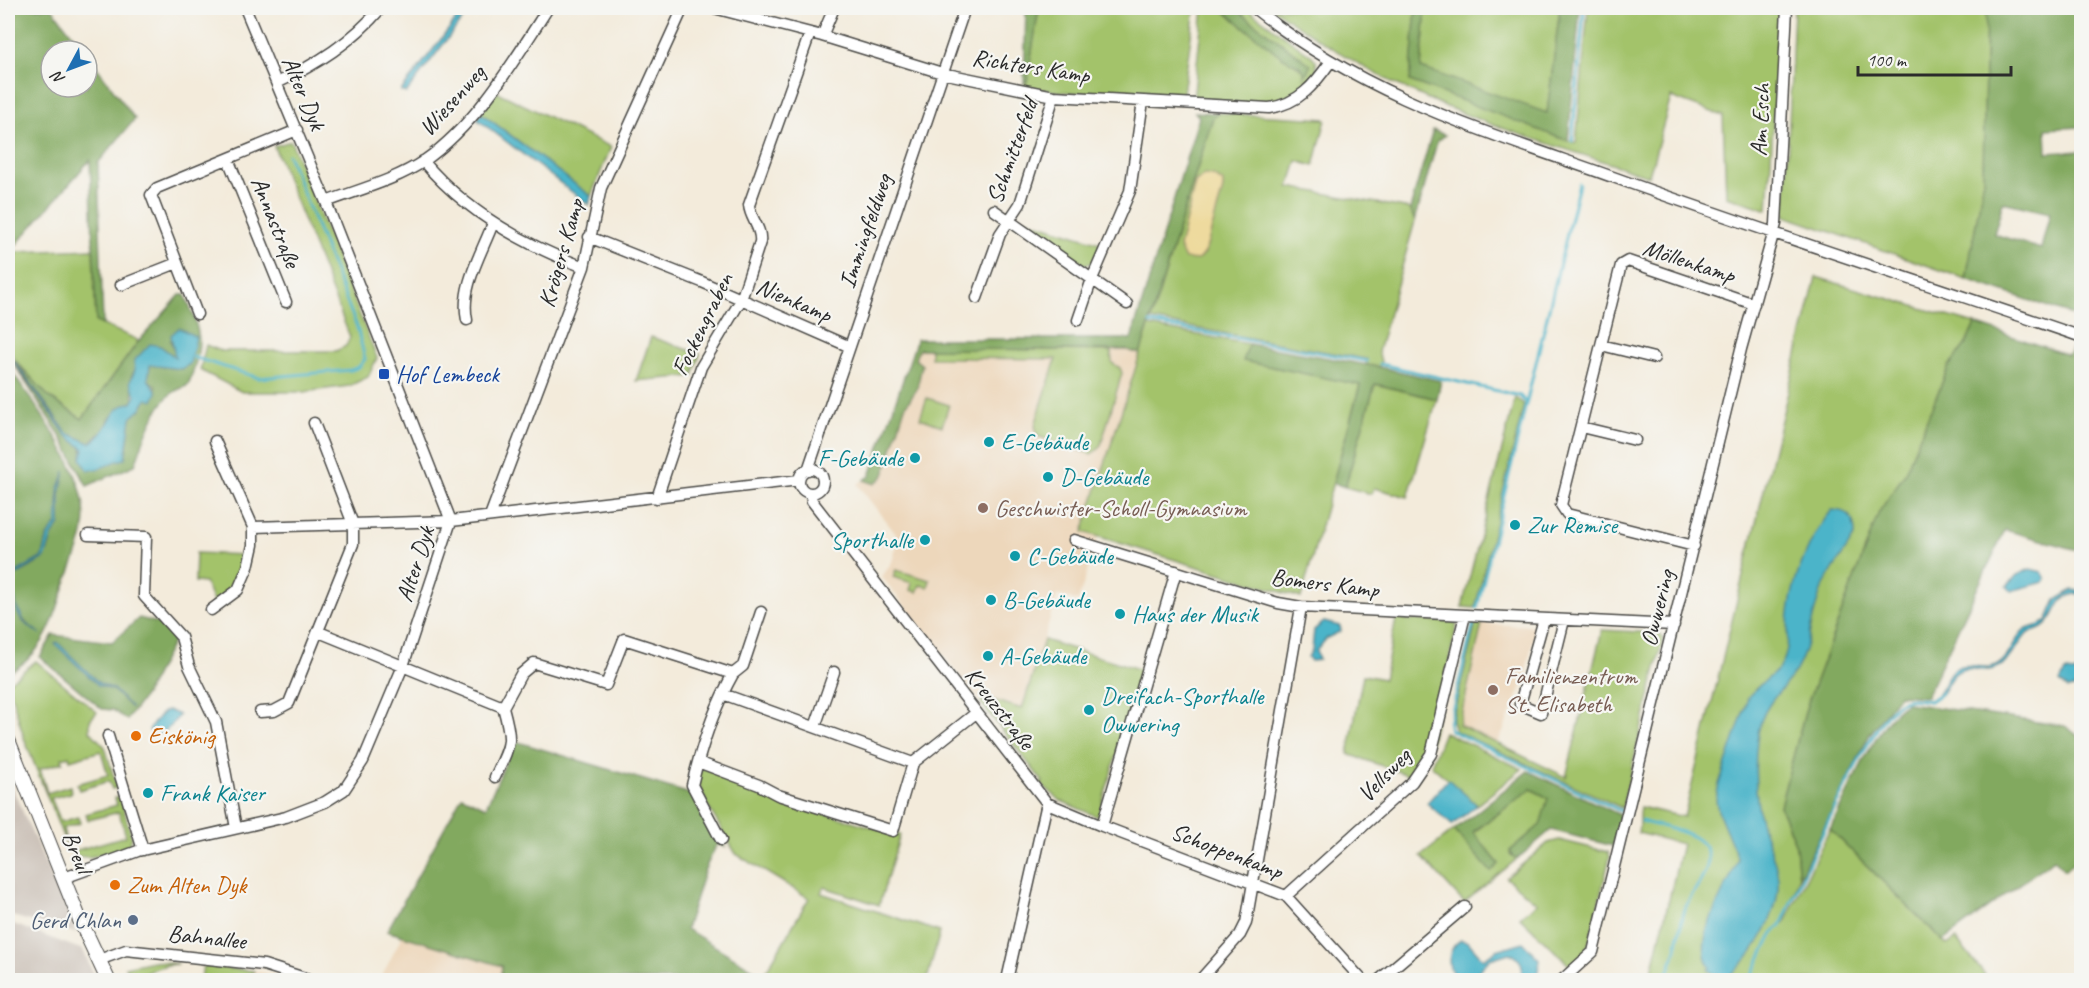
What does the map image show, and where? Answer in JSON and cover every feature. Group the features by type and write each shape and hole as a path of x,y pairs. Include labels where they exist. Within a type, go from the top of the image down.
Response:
{"main road":[{"name":"Breul","path":"8,740 108,981"}],"street":[{"name":"Alter Dyk","path":"64,878 142,850 305,811 344,790 363,761 403,666 451,521 326,202 245,8"},
{"path":"277,82 309,68 335,51 381,8"},
{"name":"Wiesenweg","path":"326,202 423,162 474,112 511,64 548,8"},
{"name":"Krögers Kamp","path":"490,516 584,267 601,188 683,8"},
{"name":"Richters Kamp","path":"714,8 822,36 942,73 1054,96 1277,107 1303,95 1331,60"},
{"path":"822,36 834,8"},
{"name":"Immingfeldweg","path":"808,470 848,346 965,8"},
{"path":"1254,8 1331,60 1394,96 1470,128 1773,234 2082,337"},
{"name":"Am Esch","path":"1773,234 1776,224 1787,8"},
{"name":"Fockengraben","path":"657,498 701,367 741,300 761,235 749,205 810,33"},
{"name":"Schmitterfeld","path":"977,298 1000,234 1020,204 1054,96"},
{"path":"1078,320 1092,279 1130,191 1143,100"},
{"name":"Annastraße","path":"198,314 151,195 158,188 297,130"},
{"name":"Annastraße","path":"228,159 286,302"},
{"path":"423,162 441,183 493,223 543,252 584,267"},
{"name":"Schmitterfeld","path":"994,210 1127,304"},
{"path":"467,320 465,307 468,285 493,223"},
{"name":"Owwering","path":"1562,981 1593,952 1773,234"},
{"name":"Nienkamp","path":"590,237 848,346"},
{"name":"Möllenkamp","path":"1694,546 1567,514 1561,505 1621,265 1628,261 1754,304"},
{"path":"122,285 177,263"},
{"path":"1601,345 1654,358"},
{"path":"260,712 274,711 289,703 353,544 353,524 314,423"},
{"path":"1581,427 1635,440"},
{"path":"211,610 231,597 243,583 250,560 253,527 215,441"},
{"path":"808,470 818,472 823,481 820,489 810,493 803,490 799,480 802,473 808,470"},
{"path":"253,527 451,521 799,480"},
{"name":"Kreuzstraße","path":"810,493 812,501 1047,803"},
{"path":"88,535 146,537 144,596 181,637 189,666 216,722 236,828"},
{"name":"Bomers Kamp","path":"1074,540 1278,603 1301,607 1674,626"},
{"path":"1102,826 1176,571"},
{"path":"1200,981 1240,935 1246,923 1301,607"},
{"path":"721,840 692,785 723,694 734,675 743,666 761,612"},
{"name":"Vellsweg","path":"1286,896 1412,782 1427,762 1435,741 1465,615"},
{"path":"1544,619 1520,704 1540,713 1564,620"},
{"path":"319,632 502,707 511,728 511,741 495,777"},
{"path":"502,707 521,674 534,663 606,685 624,639 734,675"},
{"path":"816,728 834,672"},
{"path":"723,694 914,763"},
{"path":"698,762 759,785 778,795 893,831 914,763 976,713"},
{"path":"108,736 142,850"},
{"path":"1007,981 1047,803"},
{"name":"Schoppenkamp","path":"1047,803 1286,896 1362,981"},
{"path":"1378,981 1466,907"},
{"name":"Bahnallee","path":"99,960 126,950 264,965 311,981"}],"shaded area":[{"name":"Geschwister-Scholl-Gymnasium","path":"919,349 1127,350 1140,354 1083,532 1098,537 1078,601 1057,595 1022,710 983,697 981,703 882,577 892,562 899,538 857,484 864,480 875,483 884,475 905,407 917,389 915,359"},
{"name":"Familienzentrum St. Elisabeth","path":"1482,624 1536,626 1523,684 1497,745 1461,728 1458,721"},
{"path":"8,778 76,933 8,915"},
{"path":"8,922 83,950 96,980 8,980"},
{"path":"402,936 502,966 500,980 380,980"},
{"path":"254,971 265,973 291,980 251,980"}],"green space":[{"path":"8,8 52,8 76,39 39,39 39,99 99,99 99,70 135,119 98,163 103,325 96,322 90,160 8,254"},
{"path":"1026,8 1039,8 1027,82 1024,82"},
{"path":"1039,8 1195,8 1182,100 1061,92 1025,87 1024,82 1027,82"},
{"path":"1203,8 1220,8 1304,71 1310,65 1234,8 1246,8 1312,56 1316,61 1317,73 1298,93 1277,105 1193,101"},
{"path":"1220,8 1234,8 1311,65 1304,78 1304,71 1299,66 1282,57"},
{"path":"1272,8 1416,8 1410,81 1576,143 1588,8 1780,8 1768,210 1726,196 1723,116 1671,97 1649,176 1519,134 1423,97 1376,74"},
{"path":"1416,8 1426,8 1421,68 1547,113 1560,8 1580,8 1568,141 1410,81"},
{"path":"1426,8 1560,8 1547,114 1421,68"},
{"path":"1794,8 1986,8 1983,185 1966,279 1785,216"},
{"path":"1986,8 2081,8 2081,127 2046,129 2047,153 2081,151 2081,318 1966,279 1983,185","holes":["2003,202 2050,213 2041,249 1994,234"]},
{"path":"497,92 611,147 591,196 481,113"},
{"path":"1195,112 1219,113 1213,117 1140,354 1127,350 919,349 915,359 922,365 917,389 905,407 884,475 875,484 864,480 870,476 917,339 1131,339 1199,117"},
{"path":"1219,113 1326,119 1314,166 1297,161 1289,187 1410,209 1415,221 1378,352 1381,361 1379,367 1366,365 1367,359 1151,320 1213,117"},
{"path":"1433,130 1445,135 1437,142 1415,221 1410,209"},
{"path":"291,141 377,358 368,377 349,386 304,392 242,392 200,370 206,345 221,351 336,351 346,346 350,337 274,146"},
{"path":"1023,219 1103,244 1093,263 1080,265 1022,226"},
{"path":"93,249 96,322 136,339 138,342 82,419 50,398 14,359 8,346 8,270 17,252"},
{"path":"1816,277 1975,324 1966,344 1949,366 1904,475 1879,512 1807,705 1780,806 1796,846 1799,878 1784,924 1830,829 1947,945 1956,939 1989,980 1650,980 1682,844 1638,833 1640,807 1684,817"},
{"path":"180,295 185,295 191,308 199,340 197,360 188,385 171,394 159,408 149,427 135,465 87,486 64,442 12,361 66,435 82,447 83,456 109,463 127,449 131,417 141,409 147,399 153,400 156,387 148,379 150,365 181,369 190,363 170,340 176,354 175,357 164,349 134,361 135,370 131,377 134,400 109,419 107,427 90,443 67,433 14,359 50,398 82,419 138,342"},
{"path":"1975,324 2068,355 2075,344 2081,346 2081,551 2005,530 1926,697 1899,695 1870,734 1799,878 1796,846 1780,806 1807,705 1879,512 1904,475 1949,366 1966,344"},
{"path":"1149,326 1249,344 1244,361 1360,385 1301,598 1083,532"},
{"path":"651,337 700,354 693,376 636,381"},
{"path":"1249,344 1379,367 1441,381 1437,399 1375,384 1345,487 1333,483 1360,385 1243,361"},
{"path":"931,348 1111,351 1112,363 1120,368 1122,373 1100,448 1091,454 1037,436 1035,425 1056,359 931,358"},
{"path":"8,366 60,443 71,465 84,508 84,528 80,545 48,631 36,651 19,667 8,673 8,579 13,588 11,578 36,564 48,550 52,536 60,524 60,494 63,480 59,488 57,524 48,535 41,558 8,577","holes":["15,599 22,618 32,628 20,617"]},
{"path":"1375,384 1437,399 1408,497 1374,488 1371,494 1345,487"},
{"path":"927,398 949,405 942,426 920,418"},
{"path":"1515,398 1524,404 1475,608 1462,607"},
{"path":"196,553 245,555 235,582 214,604 205,583 195,582"},
{"path":"896,570 930,580 928,587 920,585 917,592 910,590 912,583 893,577"},
{"path":"139,618 166,625 175,638 145,695 127,720 113,710 102,709 40,657 53,635 112,642","holes":["55,643 99,683 113,689 131,708 113,690 98,685"]},
{"path":"1396,619 1453,622 1457,625 1431,742 1423,760 1411,776 1348,754 1363,675 1384,679"},
{"path":"1476,623 1482,624 1459,725 1566,777 1602,630 1659,633 1663,639 1622,808 1455,731 1452,721"},
{"path":"1044,640 1142,670 1098,817 1061,801 1040,783 1043,782 981,703 983,697 1022,709"},
{"path":"36,661 97,712 90,720 90,731 105,747 117,788 112,789 109,781 79,790 77,784 108,775 101,751 70,760 69,756 62,758 63,762 40,769 47,793 70,786 71,793 51,798 61,822 78,817 80,823 63,828 66,844 24,738 8,683"},
{"path":"1907,703 2065,726 2081,738 2081,858 2064,870 2054,859 1943,941 1830,829 1875,740 1897,711"},
{"path":"1444,732 1522,769 1477,805 1431,765"},
{"path":"515,741 697,796 725,847 717,844 705,869 686,929 763,975 761,980 500,980 502,966 387,931 462,796 486,807"},
{"path":"704,768 779,800 900,835 879,905 824,887 821,893 940,932 927,980 761,980 809,898 736,854 707,805 696,776 698,771"},
{"path":"1528,771 1620,815 1613,846 1551,830 1517,859 1514,858 1510,851 1540,825 1548,798 1531,789 1473,832 1499,864 1491,872 1454,830"},
{"path":"1531,789 1549,798 1541,825 1510,851 1510,854 1517,859 1464,903 1421,856 1454,830 1491,871 1499,864 1473,833"},
{"path":"120,796 132,838 129,845 91,857 70,852 126,836 119,812 88,820 86,814 117,805 115,798"},
{"path":"1559,840 1608,852 1610,856 1589,943 1582,956 1570,966 1520,917 1537,903 1506,878 1548,843"},
{"path":"153,961 178,964 160,967 128,980 121,980 127,970 125,967"},
{"path":"203,966 254,971 251,980 201,978"}],"sand":[{"path":"1204,175 1213,176 1223,182 1223,189 1205,253 1198,260 1185,259 1179,247 1195,183"}],"water":[{"path":"465,8 471,8 406,93 401,91"},
{"path":"481,113 591,196 589,205 477,119"},
{"path":"179,328 196,337 190,364 181,369 150,365 148,379 157,392 153,401 147,399 141,409 131,418 125,459 93,470 88,470 81,459 84,449 66,435 13,360 67,433 90,443 101,434 118,409 132,403 136,396 130,382 135,370 134,361 150,344 160,346 175,357 171,335"},
{"path":"65,471 60,494 60,524 52,536 45,558 11,578 12,585 8,577 41,558 44,552 48,535 57,524 59,488"},
{"path":"1832,510 1838,510 1850,516 1854,524 1855,535 1820,594 1800,663 1768,707 1758,732 1757,801 1777,871 1778,891 1775,905 1764,933 1747,958 1728,976 1716,975 1708,970 1710,967 1705,955 1705,942 1713,913 1738,859 1718,811 1716,799 1719,784 1748,698 1777,671 1783,662 1794,585 1810,545"},
{"path":"2030,569 2042,572 2046,579 2044,582 2011,591 2007,586 2017,575"},
{"path":"2072,590 2081,591 2081,594 2070,595 2064,599 2047,624 2028,633 2005,663 1990,670 1961,670 1953,675 1940,695 1938,693 1950,673 1958,667 1987,667 2003,661 2021,634 2047,621 2056,600"},
{"path":"14,595 16,604 25,623 15,605"},
{"path":"1324,622 1340,626 1341,631 1327,638 1316,651 1319,660 1311,661 1308,657 1312,650 1314,630"},
{"path":"57,642 99,683 113,689 132,708 113,690 98,685 55,644"},
{"path":"2081,669 2079,687 2068,689 2060,682 2065,672 2074,673"},
{"path":"168,710 179,715 164,731 153,734 149,730 160,715"},
{"path":"1448,779 1477,805 1452,825 1427,803"},
{"path":"1461,940 1468,942 1483,959 1497,950 1523,942 1539,959 1538,974 1530,980 1512,980 1520,975 1522,964 1509,953 1490,959 1471,979 1456,977 1449,963 1453,947"}],"waterway":[{"path":"1572,141 1584,8"},
{"path":"193,357 259,378 351,370 359,367 365,359 357,327 288,155"},
{"path":"1477,608 1579,184"},
{"path":"1150,323 1367,361"},
{"path":"1380,364 1520,396 1526,403"},
{"path":"1474,622 1449,724 1450,730 1621,811"},
{"path":"1750,980 1771,936 1781,925 1835,806 1870,740 1886,716 1902,701 1914,699 1930,701 1941,693"},
{"path":"1641,821 1689,834 1706,848 1708,858 1703,877 1685,909 1675,954 1664,980"}],"place":[{"name":"Hof Lembeck","path":"384,374"},
{"name":"E-Gebäude","path":"989,442"},
{"name":"F-Gebäude","path":"915,458"},
{"name":"D-Gebäude","path":"1048,477"},
{"name":"Geschwister-Scholl-Gymnasium","path":"983,508"},
{"name":"Zur Remise","path":"1515,525"},
{"name":"Sporthalle","path":"925,540"},
{"name":"C-Gebäude","path":"1015,556"},
{"name":"B-Gebäude","path":"991,600"},
{"name":"Haus der Musik","path":"1120,614"},
{"name":"A-Gebäude","path":"988,656"},
{"name":"Familienzentrum St. Elisabeth","path":"1493,690"},
{"name":"Dreifach-Sporthalle Owwering","path":"1089,710"},
{"name":"Eiskönig","path":"136,736"},
{"name":"Frank Kaiser","path":"148,793"},
{"name":"Zum Alten Dyk","path":"115,885"},
{"name":"Gerd Chlan","path":"133,920"}]}
